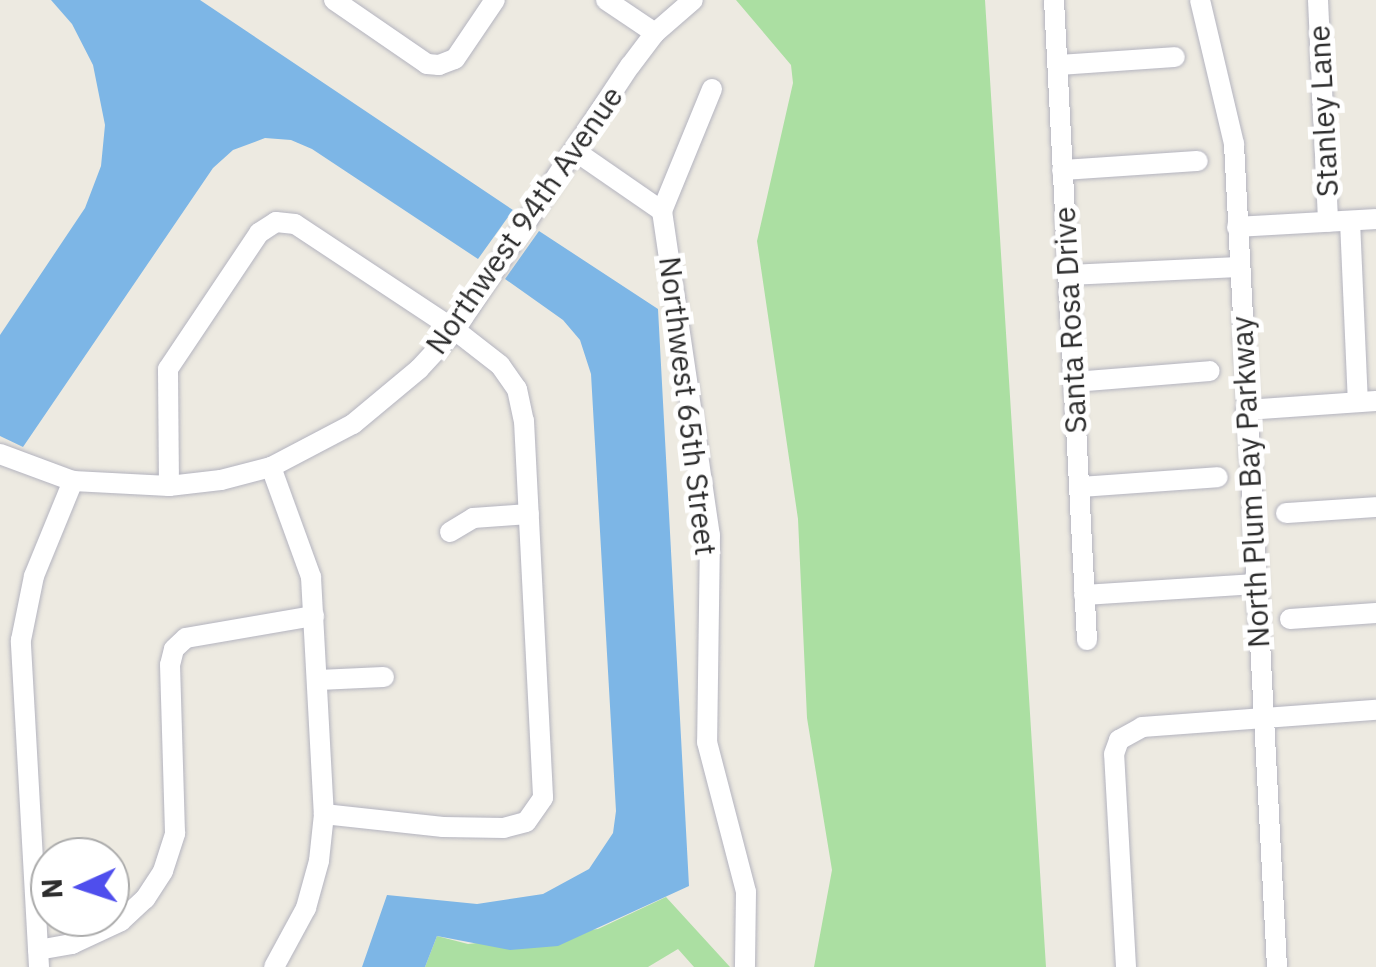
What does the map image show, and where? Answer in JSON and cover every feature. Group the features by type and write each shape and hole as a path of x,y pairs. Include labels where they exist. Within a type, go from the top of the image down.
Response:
{"street":[{"path":"334,0 427,64 440,65 454,60 495,0"},
{"path":"606,0 655,33"},
{"name":"Northwest 94th Avenue","path":"0,454 74,480 170,486 222,480 271,467 353,424 420,369 456,330 655,33 693,0"},
{"name":"Santa Rosa Drive","path":"1054,0 1087,640"},
{"name":"North Plum Bay Parkway","path":"1200,0 1234,144 1277,967"},
{"name":"Stanley Lane","path":"1318,0 1339,222 1367,401"},
{"path":"1058,65 1175,57"},
{"path":"574,151 662,211 712,89"},
{"path":"1062,170 1198,161"},
{"name":"Northwest 65th Street","path":"662,211 710,535 708,742 746,892 745,967"},
{"path":"1237,227 1376,220"},
{"path":"170,486 165,384 168,369 259,233 276,222 294,224 456,330 500,365 517,389 524,421 542,798 535,814 526,822 478,830 324,814"},
{"path":"1068,276 1239,267"},
{"path":"1074,382 1210,372"},
{"path":"1246,410 1367,401"},
{"path":"271,467 303,549 314,616 324,814 319,861 306,908 274,967"},
{"path":"1080,487 1218,478"},
{"path":"74,480 34,576 21,640 39,958 121,920 145,899 163,871 175,833 170,665 174,649 186,638 314,616"},
{"path":"1286,513 1376,507"},
{"path":"450,532 474,518 529,514"},
{"path":"1084,595 1256,584"},
{"path":"1290,619 1376,614"},
{"path":"318,680 384,677"},
{"path":"1126,967 1114,754 1118,740 1142,726 1376,710"}],"green space":[{"path":"736,0 985,0 1046,967 814,967 832,870 807,718 798,519 757,241 793,83 791,65"},
{"path":"666,897 730,967 694,967 678,949 648,967 425,967 437,936 468,944 598,929"}],"water":[{"path":"51,0 200,0 513,210 478,259 312,149 291,140 265,138 233,150 213,168 23,447 0,436 0,335 85,208 101,166 105,125 93,65 72,24"},
{"path":"539,231 658,309 689,886 558,946 510,950 437,936 425,967 362,967 387,895 477,904 543,894 589,869 613,833 616,811 591,374 580,340 563,320 505,279"}]}
